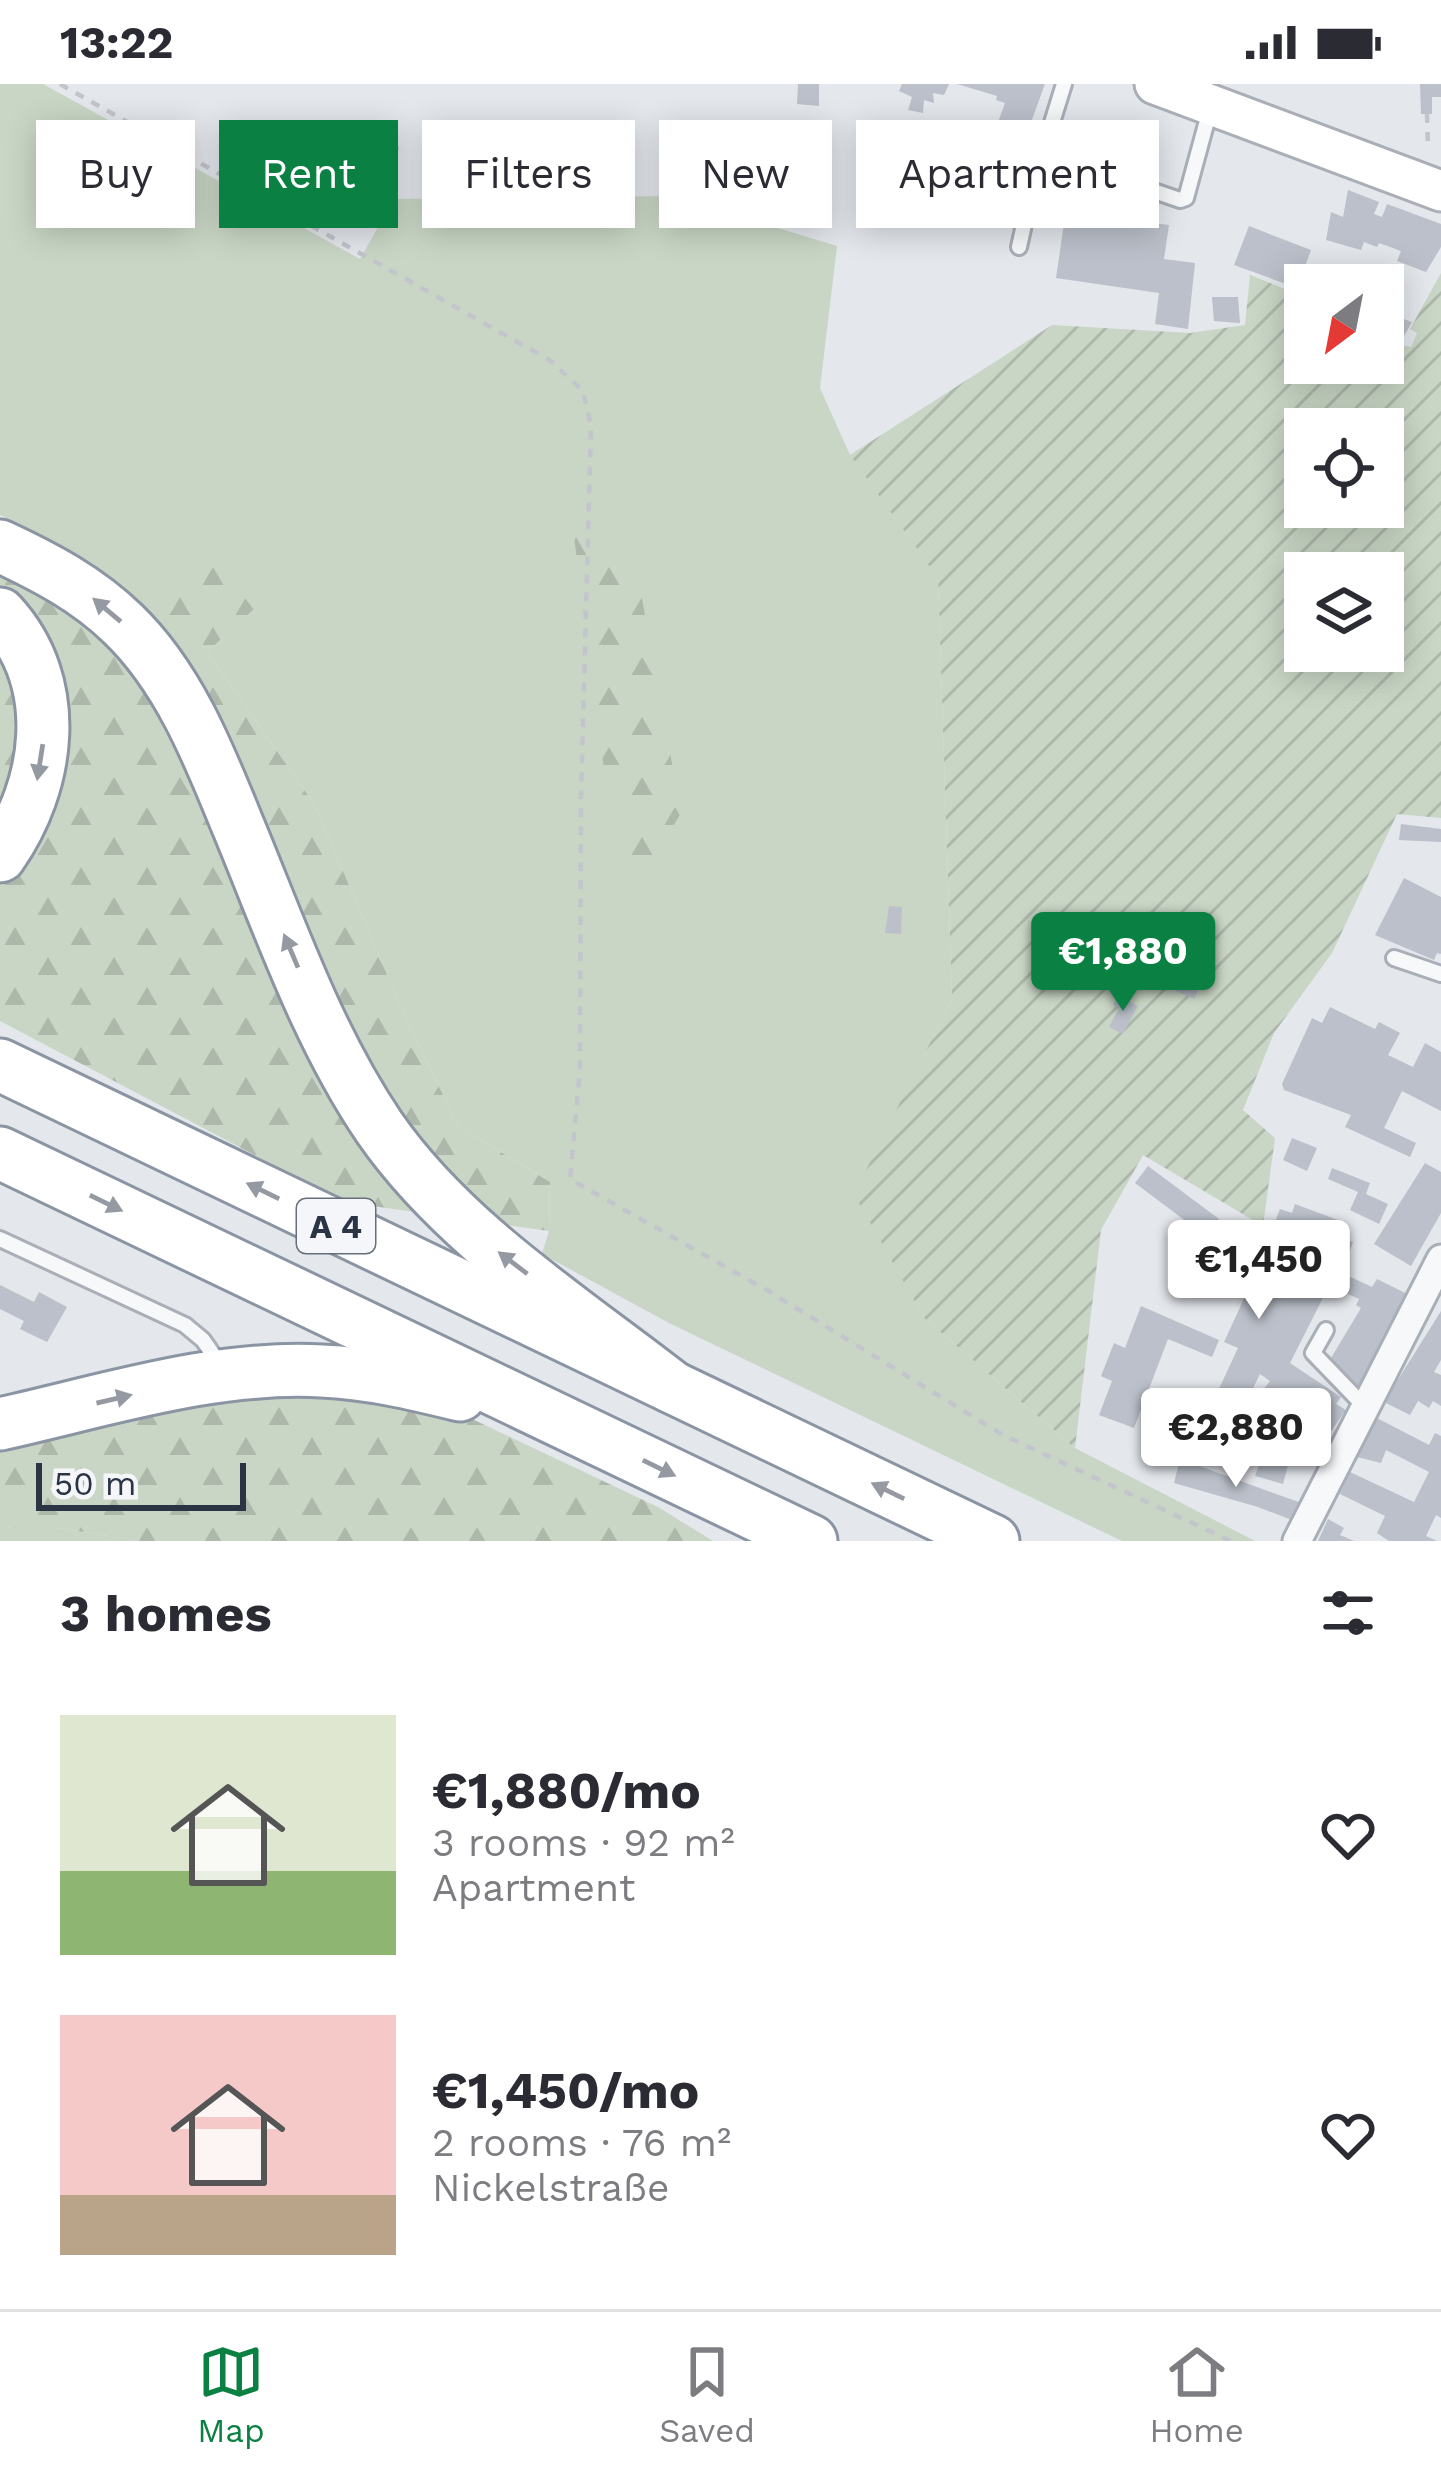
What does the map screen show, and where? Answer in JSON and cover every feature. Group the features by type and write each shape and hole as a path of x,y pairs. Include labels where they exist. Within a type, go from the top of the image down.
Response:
{"highway":[{"path":"0,547 58,574 102,604 141,643 166,679 210,758 344,1068 402,1157 502,1256 672,1387"},
{"path":"0,614 28,655 44,730 40,769 28,810 0,856"},
{"name":"A 4","path":"0,1065 993,1541"},
{"name":"A 4","path":"0,1153 811,1541"},
{"path":"0,1424 229,1376 284,1370 350,1373 554,1418"}],"main road":[{"path":"1155,84 1435,173"}],"street":[{"path":"1297,1541 1441,1259"}],"lane":[{"path":"1053,120 1064,84"},
{"path":"1159,193 1186,198 1211,105"},
{"path":"1019,247 1024,228"},
{"path":"1394,958 1441,974"},
{"path":"0,1238 184,1325 203,1340 229,1376"},
{"path":"1326,1330 1313,1353 1365,1407"}],"path":[{"path":"60,84 550,361 583,391 591,426 581,797 580,1069 570,1179 770,1292 1003,1435 1231,1541"},
{"path":"1426,114 1435,173"}],"green space":[{"path":"0,84 43,84 108,120 36,120 36,228 195,228 195,168 219,181 219,228 304,228 360,259 378,228 398,228 398,199 422,199 422,228 635,228 635,196 659,196 659,228 778,228 837,246 820,388 850,455 938,577 952,999 855,1194 924,1318 1075,1448 1255,1541 1122,1541 669,1323 542,1254 549,1231 550,1182 458,1126 402,1010 315,805 207,652 253,609 148,600 58,544 0,515"},
{"path":"1441,273 1441,818 1397,814 1332,953 1274,1033 1243,1110 1275,1138 1263,1226 1143,1155 1101,1230 1075,1448 924,1318 854,1194 952,999 938,578 850,455 1052,325 1190,333 1245,325 1250,275 1284,289 1284,384 1404,384 1404,346 1411,347 1417,333 1410,329"},
{"path":"572,521 641,593 681,813 640,881 607,792"},
{"path":"58,544 147,599 202,547 254,609 207,652 315,805 402,1010 458,1126 550,1182 549,1231 344,1202 0,1021 0,558"},
{"path":"363,1384 453,1410 658,1507 713,1541 140,1541 58,1528 0,1528 0,1448 164,1405"},
{"path":"0,1528 58,1528 140,1541 0,1541"}],"building":[{"path":"798,84 819,84 819,106 797,104"},
{"path":"902,84 949,84 944,95 933,93 934,103 924,100 923,113 908,110 912,97 899,91"},
{"path":"957,84 1045,84 1032,120 999,120 1005,103 996,100 997,96"},
{"path":"1420,84 1441,84 1441,97 1432,97 1432,114 1421,114"},
{"path":"1348,190 1379,202 1374,214 1382,217 1387,204 1441,224 1441,247 1426,272 1397,261 1401,251 1379,243 1377,247 1364,242 1361,250 1326,240 1331,212 1343,217"},
{"path":"1169,225 1164,259 1195,263 1188,329 1155,324 1159,293 1056,278 1063,228"},
{"path":"1249,226 1311,250 1306,264 1284,264 1284,283 1234,265"},
{"path":"1212,297 1238,297 1240,323 1214,321"},
{"path":"1401,824 1441,829 1441,842 1399,840"},
{"path":"1404,878 1441,897 1441,954 1434,960 1375,935"},
{"path":"889,906 902,907 901,934 885,933"},
{"path":"1183,964 1206,974 1194,999 1172,989"},
{"path":"1118,995 1138,1006 1123,1034 1109,1027 1119,1008 1113,1005"},
{"path":"1330,1007 1375,1029 1379,1022 1400,1033 1388,1055 1413,1067 1425,1043 1441,1052 1441,1111 1402,1091 1384,1128 1416,1143 1410,1157 1345,1127 1351,1115 1284,1090 1282,1084 1312,1018 1322,1023"},
{"path":"1292,1138 1317,1148 1307,1171 1283,1160"},
{"path":"1425,1163 1441,1172 1441,1213 1411,1266 1374,1244"},
{"path":"1148,1166 1219,1219 1215,1230 1248,1246 1253,1234 1263,1239 1258,1250 1330,1284 1290,1363 1341,1397 1336,1404 1346,1410 1327,1437 1261,1393 1270,1381 1260,1374 1231,1433 1202,1425 1238,1348 1224,1342 1254,1277 1195,1249 1203,1234 1135,1183"},
{"path":"1332,1168 1370,1183 1366,1194 1388,1204 1379,1224 1350,1210 1358,1192 1328,1179"},
{"path":"1295,1204 1346,1223 1341,1237 1353,1242 1346,1261 1273,1227 1280,1209 1292,1213"},
{"path":"1342,1273 1372,1287 1377,1279 1413,1297 1359,1389 1331,1358 1361,1308 1356,1305 1359,1299 1335,1288"},
{"path":"0,1285 34,1302 39,1292 67,1307 47,1342 20,1329 24,1321 0,1309"},
{"path":"1141,1306 1219,1340 1212,1357 1168,1339 1134,1428 1099,1415 1112,1381 1101,1376 1114,1343 1125,1348"},
{"path":"1441,1311 1441,1360 1434,1372 1441,1375 1441,1406 1433,1401 1429,1408 1418,1401 1410,1415 1384,1402"},
{"path":"1375,1417 1429,1445 1435,1433 1441,1436 1441,1518 1436,1515 1426,1536 1437,1541 1389,1541 1377,1533 1385,1516 1340,1494 1350,1472 1414,1502 1429,1472 1386,1450 1381,1463 1357,1457"},
{"path":"1150,1433 1176,1439 1172,1450 1147,1441"},
{"path":"1265,1447 1291,1454 1283,1484 1255,1476"},
{"path":"1180,1459 1304,1504 1297,1522 1174,1483"},
{"path":"1328,1519 1344,1528 1340,1535 1354,1541 1318,1541"}]}
